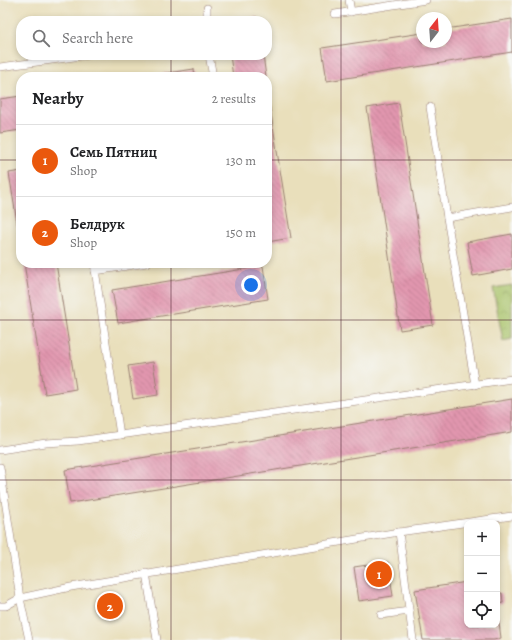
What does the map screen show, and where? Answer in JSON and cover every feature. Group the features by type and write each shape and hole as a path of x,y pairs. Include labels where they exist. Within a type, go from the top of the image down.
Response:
{"lane":[{"path":"349,0 351,12"},
{"path":"335,14 426,0"},
{"path":"207,16 208,8"},
{"path":"0,67 52,60"},
{"path":"210,60 211,72"},
{"path":"430,107 447,218 476,384"},
{"path":"447,218 512,207"},
{"path":"95,268 120,435"},
{"path":"96,271 115,268"},
{"path":"0,450 46,443 78,441 512,379"},
{"path":"0,467 20,598 29,640"},
{"path":"0,606 6,606 20,598 71,587 399,532 512,516"},
{"path":"0,520 8,518"},
{"path":"399,532 413,640"},
{"path":"146,574 157,640"},
{"path":"381,615 410,610"}],"green space":[{"path":"512,285 512,339 503,341 493,288"}],"building":[{"path":"512,19 512,52 327,81 322,48 416,34 416,48 452,48 452,28"},
{"path":"231,60 264,60 265,72 232,72"},
{"path":"194,69 194,72 174,72"},
{"path":"16,97 16,131 0,133 0,99"},
{"path":"399,103 433,325 400,330 367,108"},
{"path":"272,120 291,238 272,241"},
{"path":"16,172 16,216 9,173"},
{"path":"512,234 512,269 473,276 467,242"},
{"path":"25,268 57,268 76,389 45,394"},
{"path":"250,268 263,268 268,299 118,323 112,290"},
{"path":"153,362 158,395 133,399 128,366"},
{"path":"512,399 512,432 70,503 65,470"},
{"path":"388,562 393,596 359,601 354,567"},
{"path":"464,582 464,628 500,628 501,638 494,640 423,640 415,590"},
{"path":"500,593 502,593 503,603 500,604"}],"place":[{"name":"Семь Пятниц","path":"379,574"},
{"name":"Белдрук","path":"110,606"}]}
